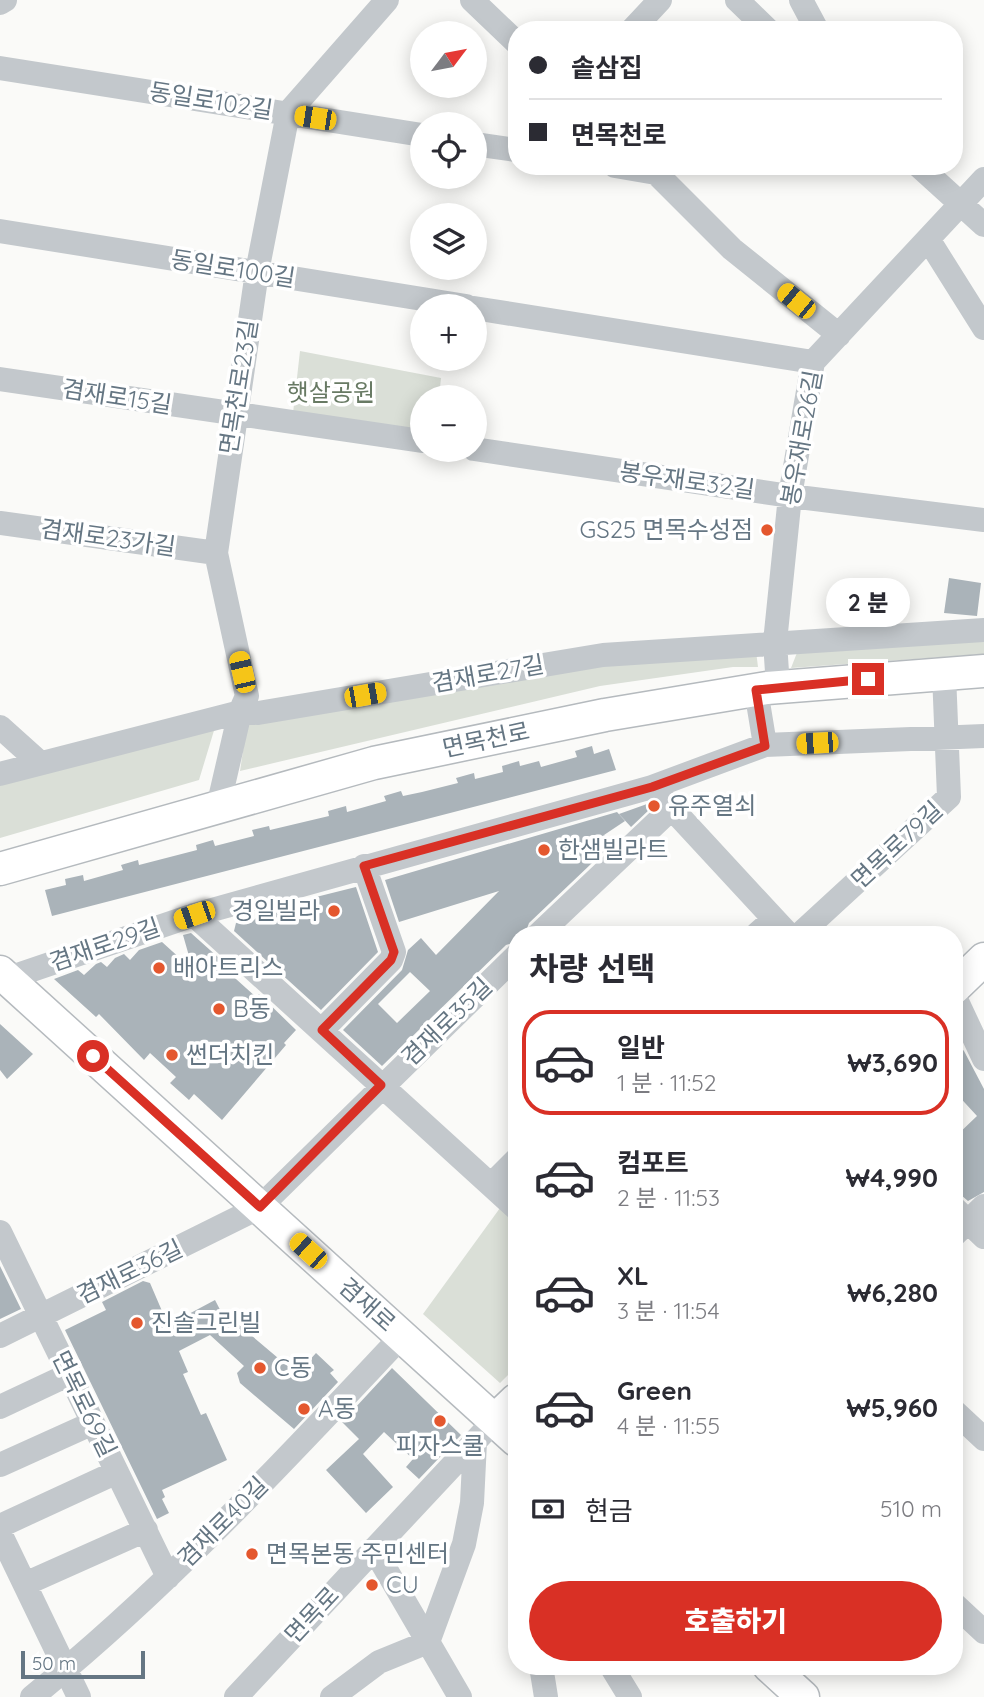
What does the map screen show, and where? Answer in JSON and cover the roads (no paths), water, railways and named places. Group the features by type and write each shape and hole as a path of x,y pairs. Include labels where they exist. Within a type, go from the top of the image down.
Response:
{"main road":[{"name":"면목천로","path":"0,869 387,761 605,715 767,689 984,671"},
{"path":"963,979 984,959"},
{"name":"겸재로","path":"2,977 501,1426"}],"street":[{"path":"0,3 5,0"},
{"name":"면목천로23길","path":"218,807 240,712 247,696 216,554 234,415 257,272 288,114 387,0"},
{"path":"472,0 508,34"},
{"path":"640,21 660,0"},
{"path":"737,0 759,21"},
{"path":"801,0 812,21"},
{"name":"동일로102길","path":"0,68 410,133"},
{"path":"487,146 508,149"},
{"path":"658,175 732,249 839,335"},
{"path":"929,175 984,225"},
{"name":"봉우재로26길","path":"765,746 767,689 775,642 790,496 813,362 984,179"},
{"name":"동일로100길","path":"0,231 410,297"},
{"path":"928,239 984,328"},
{"path":"487,310 813,362"},
{"name":"겸재로15길","path":"0,379 234,415"},
{"path":"234,415 410,439"},
{"name":"봉우재로32길","path":"487,451 790,496 984,520"},
{"name":"겸재로23가길","path":"0,523 216,554"},
{"name":"겸재로27길","path":"0,774 38,762 240,712 258,713 603,655 984,630"},
{"path":"944,674 946,737"},
{"path":"0,727 38,762"},
{"name":"겸재로29길","path":"2,977 194,915 652,787 765,746 984,736"},
{"name":"면목로79길","path":"809,926 950,797 946,737"},
{"path":"652,787 770,926"},
{"path":"546,926 671,808"},
{"path":"322,1030 391,960 394,952 364,866"},
{"path":"194,915 508,1201"},
{"name":"겸재로35길","path":"260,1207 381,1085 508,964"},
{"path":"963,1014 984,1059"},
{"path":"491,1185 508,1168"},
{"name":"겸재로36길","path":"0,1336 260,1207"},
{"name":"면목로69길","path":"0,1232 168,1577"},
{"name":"겸재로40길","path":"33,1697 168,1577 250,1496 402,1336"},
{"path":"0,1407 70,1374"},
{"path":"963,1419 984,1439"},
{"path":"0,1465 93,1423"},
{"path":"332,1697 379,1662 428,1642 464,1544 472,1503 501,1426"},
{"name":"면목로","path":"236,1697 374,1549 501,1426"},
{"path":"0,1527 117,1472"},
{"path":"25,1584 146,1531"},
{"path":"0,1533 79,1697"},
{"path":"374,1549 460,1697"},
{"path":"963,1612 984,1632"},
{"path":"542,1675 546,1697"},
{"path":"617,1675 630,1697"}],"place":[{"name":"GS25 면목수성점","path":"767,530"},
{"name":"유주열쇠","path":"654,806"},
{"name":"한샘빌라트","path":"544,850"},
{"name":"경일빌라","path":"334,911"},
{"name":"배아트리스","path":"159,968"},
{"name":"B동","path":"219,1009"},
{"name":"썬더치킨","path":"172,1055"},
{"name":"진솔그린빌","path":"137,1323"},
{"name":"C동","path":"260,1368"},
{"name":"A동","path":"304,1409"},
{"name":"피자스쿨","path":"440,1421"},
{"name":"면목본동 주민센터","path":"252,1554"},
{"name":"CU","path":"372,1585"}],"park label":[{"name":"햇살공원","path":"331,393"}]}
